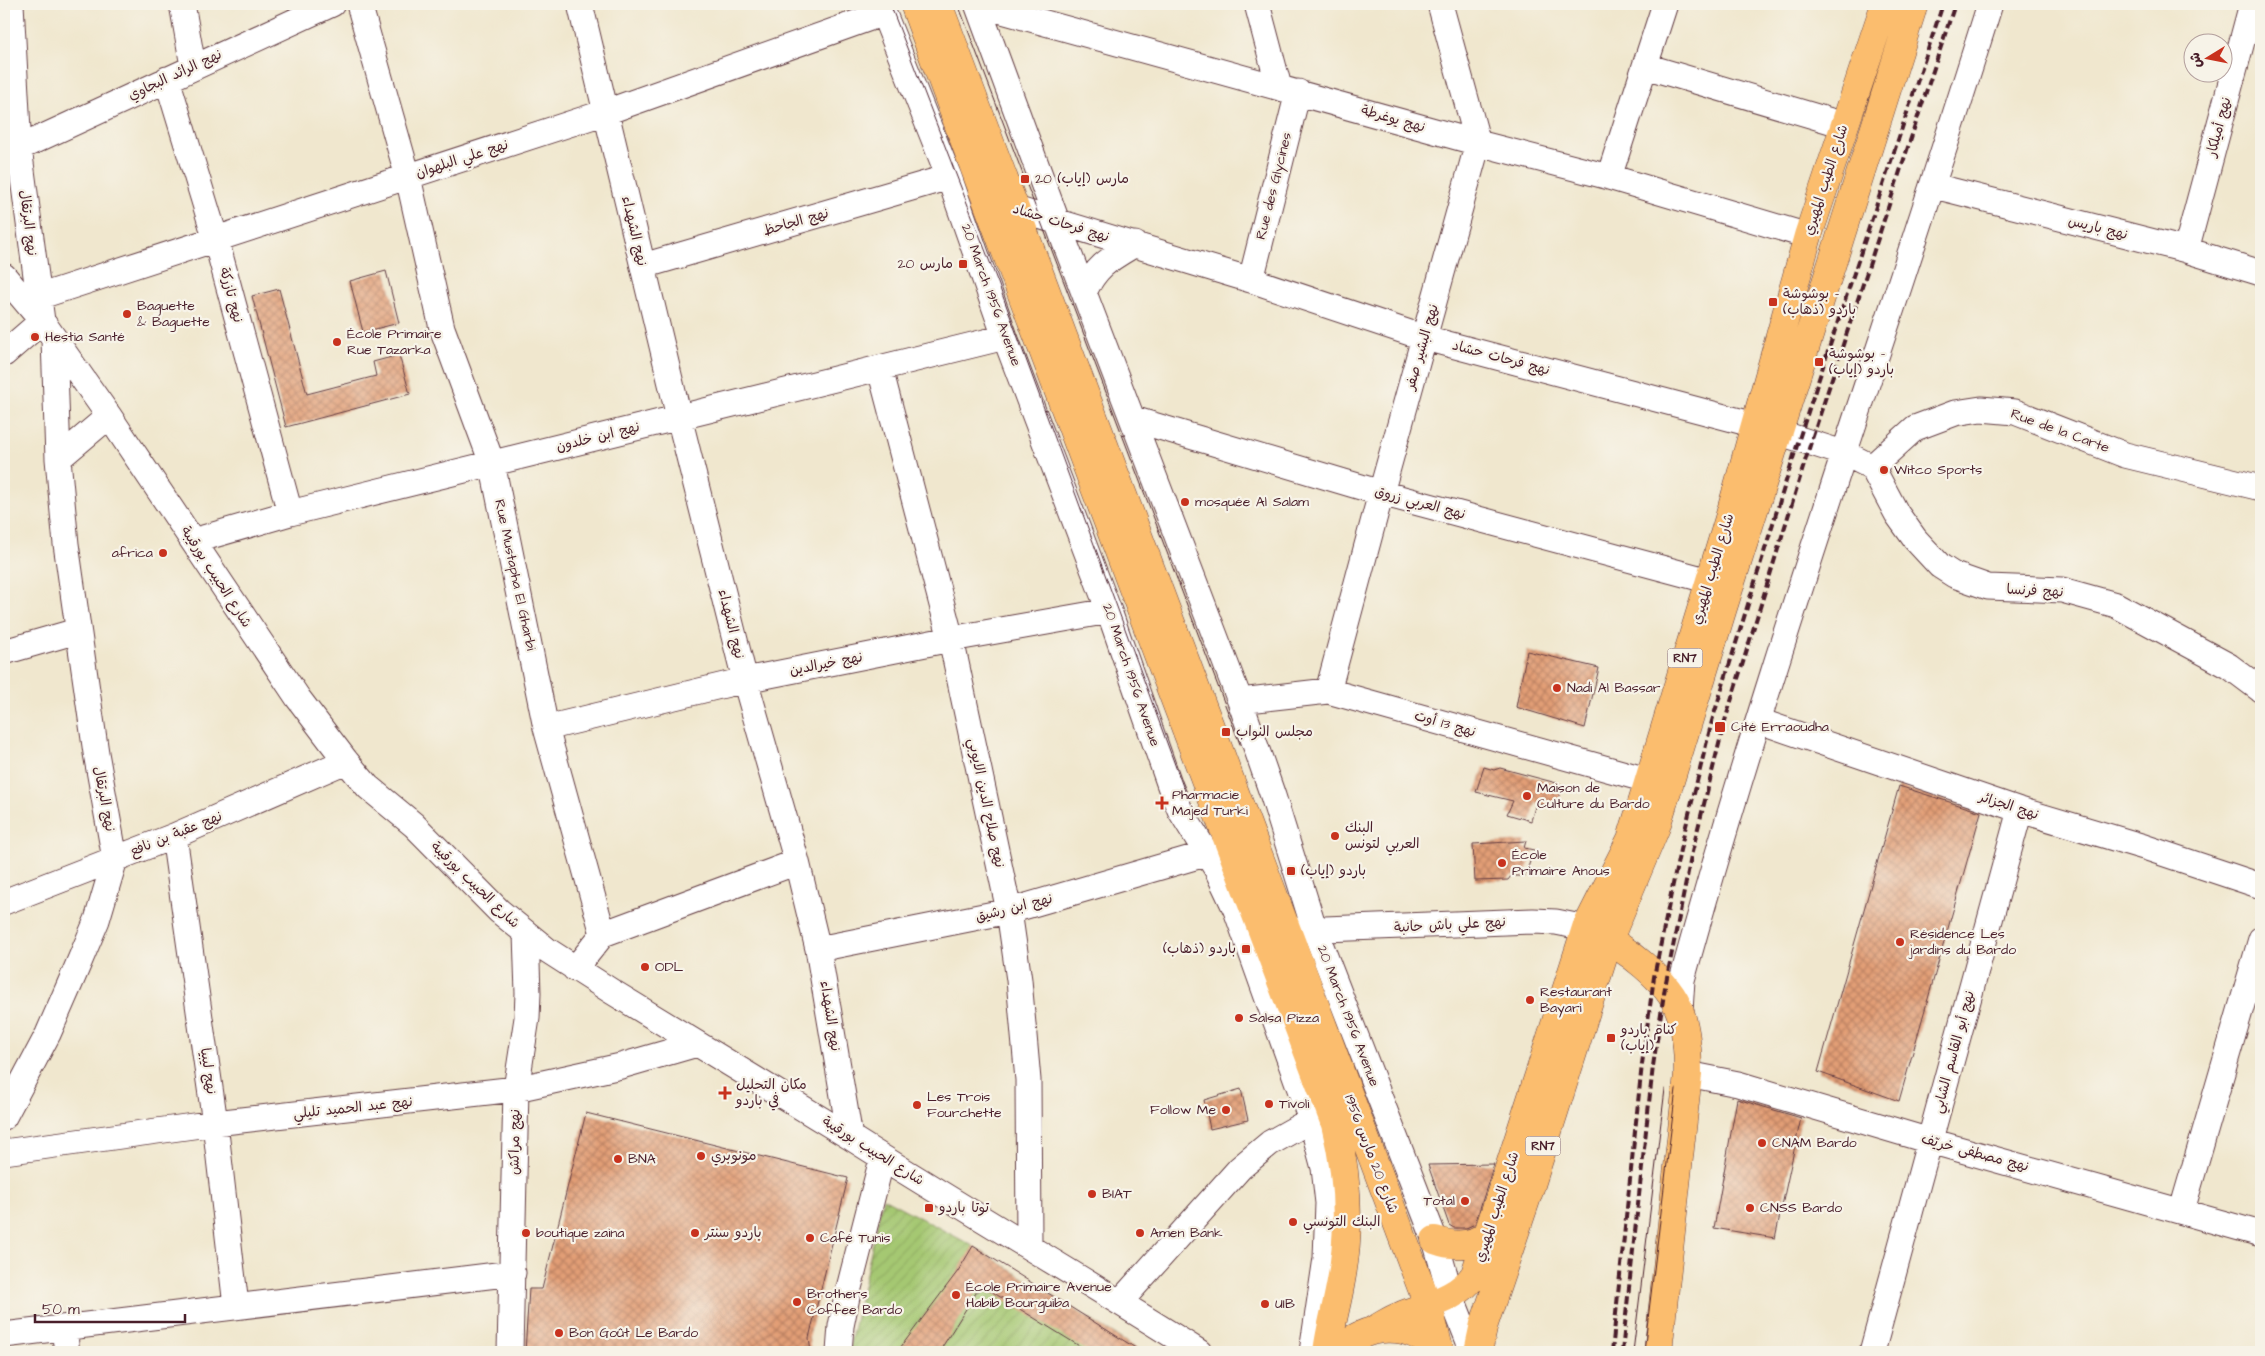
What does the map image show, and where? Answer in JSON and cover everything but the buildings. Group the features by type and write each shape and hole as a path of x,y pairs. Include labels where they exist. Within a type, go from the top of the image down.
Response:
{"main road":[{"name":"شارع الطيب المهيري","path":"1478,1352 1484,1324 1529,1191 1598,934 1656,827 1767,428 1808,236 1884,4"},
{"name":"شارع الطيب المهيري","path":"1375,1329 1397,1316 1439,1300 1466,1286 1475,1274 1598,934 1631,838 1647,780 1710,581 1767,428 1914,4"},
{"name":"20 March 1956 Avenue","path":"929,10 987,202 1276,933"},
{"name":"20 March 1956 Avenue","path":"929,10 1013,208 1276,933 1335,1124 1344,1168 1347,1203 1345,1252 1327,1352"},
{"name":"شارع 20 مارس 1956","path":"1276,933 1296,957 1439,1300 1440,1352"},
{"path":"1598,934 1634,958 1665,987 1680,1011 1687,1040 1688,1074 1658,1352"},
{"path":"1435,1240 1452,1244 1469,1243 1482,1240 1489,1233"},
{"name":"RN7","path":"1336,1352 1348,1341 1375,1329 1401,1330 1413,1334 1424,1340 1436,1352"}],"street":[{"name":"نهج البرتقال","path":"4,1118 48,1034 72,979 97,920 116,859 96,753 77,631 58,459 48,330 38,297 19,148 11,4"},
{"path":"182,4 193,66"},
{"name":"نهج الرائد البجاوي","path":"19,148 193,66 332,4"},
{"name":"Rue Mustapha El Gharbi","path":"360,4 408,177 442,328 492,463 546,728 602,934"},
{"name":"نهج الشهداء","path":"580,4 678,417 745,680 797,862 818,949 850,1137"},
{"name":"نهج يوغرطة","path":"977,4 1478,143 1609,177 1808,236"},
{"name":"20 March 1956 Avenue","path":"977,4 1084,292 1240,701 1273,796 1314,928 1435,1240 1439,1300 1474,1352"},
{"name":"Rue des Glycines","path":"1251,280 1288,89 1256,4"},
{"path":"1440,4 1478,143"},
{"path":"1609,177 1665,4"},
{"path":"1680,1011 1682,980 1759,721 1934,186 1990,4"},
{"name":"نهج أميلكار","path":"2186,250 2252,4"},
{"name":"نهج علي البلهوان","path":"38,297 606,112 882,8"},
{"name":"20 March 1956 Avenue","path":"882,8 949,177 1005,337 1109,611 1176,802 1205,854 1224,882 1236,910 1311,1120 1324,1168 1328,1203 1326,1258 1312,1352"},
{"path":"1645,66 1844,125"},
{"name":"نهج تازركة","path":"167,79 216,240 290,513"},
{"name":"نهج البشير صفر","path":"1328,692 1478,143"},
{"name":"نهج الجاحظ","path":"643,266 949,177"},
{"name":"نهج باريس","path":"1934,186 2186,250 2261,272"},
{"name":"نهج فرحات حشاد","path":"987,202 1135,244 1251,280 1425,338 1767,428 1846,454"},
{"name":"نهج فرحات حشاد","path":"1084,292 1092,275 1106,261 1135,244"},
{"name":"شارع الحبيب بورقيبة","path":"4,276 48,330 109,416 298,698 346,761 377,795 414,825 499,912 526,934 575,968 850,1137 882,1159 1029,1245 1199,1352"},
{"path":"4,354 48,330"},
{"name":"نهج ابن خلدون","path":"193,541 290,513 1005,337"},
{"name":"نهج صلاح الدين الايوبي","path":"880,369 951,639 1009,911 1019,980 1028,1080 1029,1245"},
{"name":"Rue de la Carte","path":"1872,468 1915,428 1955,413 1981,409 2015,412 2125,455 2261,488"},
{"path":"58,459 109,416"},
{"name":"نهج العربي زروق","path":"1133,419 1381,493 1710,581"},
{"path":"1846,454 1872,468"},
{"name":"نهج فرنسا","path":"1872,468 1897,514 1915,539 1933,561 1954,575 1988,587 2062,590 2116,605 2229,666 2261,690"},
{"name":"نهج خيرالدين","path":"546,728 745,680 951,639 1109,611"},
{"path":"4,652 77,631"},
{"name":"نهج 13 أوت","path":"1240,701 1328,692 1647,780"},
{"name":"نهج الجزائر","path":"1759,721 2020,810 2144,847 2261,886"},
{"name":"نهج عقبة بن نافع","path":"4,902 174,836 346,761"},
{"name":"نهج أبو القاسم الشابي","path":"1872,1352 2020,810"},
{"name":"نهج ليبيا","path":"174,836 215,1124 236,1306"},
{"name":"نهج ابن رشيق","path":"818,949 1009,911 1205,854"},
{"path":"575,968 602,934 797,862"},
{"name":"نهج علي باش حانبة","path":"1276,933 1314,928 1386,929 1533,921 1556,922 1598,934"},
{"name":"نهج مراكش","path":"510,1352 516,1090 527,1018 526,934"},
{"path":"2182,1210 2261,939"},
{"name":"نهج عبد الحميد تليلي","path":"4,1152 215,1124 516,1090 620,1066 698,1044"},
{"name":"نهج مصطفى خريّف","path":"1688,1074 1738,1084 1930,1141 2182,1210 2261,1234"},
{"path":"1120,1302 1240,1168 1270,1143 1311,1120"},
{"path":"839,1352 838,1342 848,1292 882,1159"},
{"path":"4,1335 65,1341 236,1306 513,1273"}],"green space":[{"name":"École Primaire Avenue Habib Bourguiba","path":"883,1198 973,1246 1142,1352 851,1352 850,1344"}],"tram line":[{"path":"890,4 998,283 1185,792"},
{"path":"958,4 1240,744"},
{"path":"1633,1352 1665,1089"},
{"path":"1644,1352 1676,1089"}],"railway":[{"path":"1612,1352 1642,1064 1654,977 1680,850 1712,721 1799,439 1943,4"},
{"path":"1622,1352 1653,1066 1665,987 1692,852 1724,724 1811,442 1955,4"}],"place":[{"name":"20 مارس (إياب)","path":"1025,179"},
{"name":"20 مارس","path":"963,264"},
{"name":"بوشوشة - باردو (ذهاب)","path":"1773,302"},
{"name":"Baguette & Baguette","path":"127,314"},
{"name":"Hestia Santé","path":"35,337"},
{"name":"École Primaire Rue Tazarka","path":"337,342"},
{"name":"بوشوشة - باردو (إياب)","path":"1819,362"},
{"name":"Witco Sports","path":"1884,470"},
{"name":"mosquée Al Salam","path":"1185,502"},
{"name":"africa","path":"163,553"},
{"name":"Nadi Al Bassar","path":"1557,688"},
{"name":"Cité Erraoudha","path":"1720,727"},
{"name":"مجلس النواب","path":"1226,732"},
{"name":"Maison de Culture du Bardo","path":"1527,796"},
{"name":"Pharmacie Majed Turki","path":"1162,803"},
{"name":"البنك العربي لتونس","path":"1335,836"},
{"name":"École Primaire Anous","path":"1502,863"},
{"name":"باردو (إياب)","path":"1291,871"},
{"name":"Résidence Les jardins du Bardo","path":"1900,942"},
{"name":"باردو (ذهاب)","path":"1246,949"},
{"name":"ODL","path":"645,967"},
{"name":"Restaurant Bayari","path":"1530,1000"},
{"name":"Salsa Pizza","path":"1239,1018"},
{"name":"كنام باردو (إياب)","path":"1611,1038"},
{"name":"مكان التحليل في باردو","path":"725,1093"},
{"name":"Tivoli","path":"1269,1104"},
{"name":"Les Trois Fourchette","path":"917,1105"},
{"name":"Follow Me","path":"1226,1110"},
{"name":"CNAM Bardo","path":"1762,1143"},
{"name":"مونوبري","path":"701,1156"},
{"name":"BNA","path":"618,1159"},
{"name":"BIAT","path":"1092,1194"},
{"name":"Total","path":"1465,1201"},
{"name":"توتا باردو","path":"929,1208"},
{"name":"CNSS Bardo","path":"1750,1208"},
{"name":"البنك التونسي","path":"1293,1222"},
{"name":"boutique zaina","path":"526,1233"},
{"name":"باردو سنتر","path":"695,1233"},
{"name":"Amen Bank","path":"1140,1233"},
{"name":"Café Tunis","path":"810,1238"},
{"name":"École Primaire Avenue Habib Bourguiba","path":"956,1295"},
{"name":"Brothers Coffee Bardo","path":"797,1302"},
{"name":"UIB","path":"1265,1304"},
{"name":"Bon Goût Le Bardo","path":"559,1333"}]}
